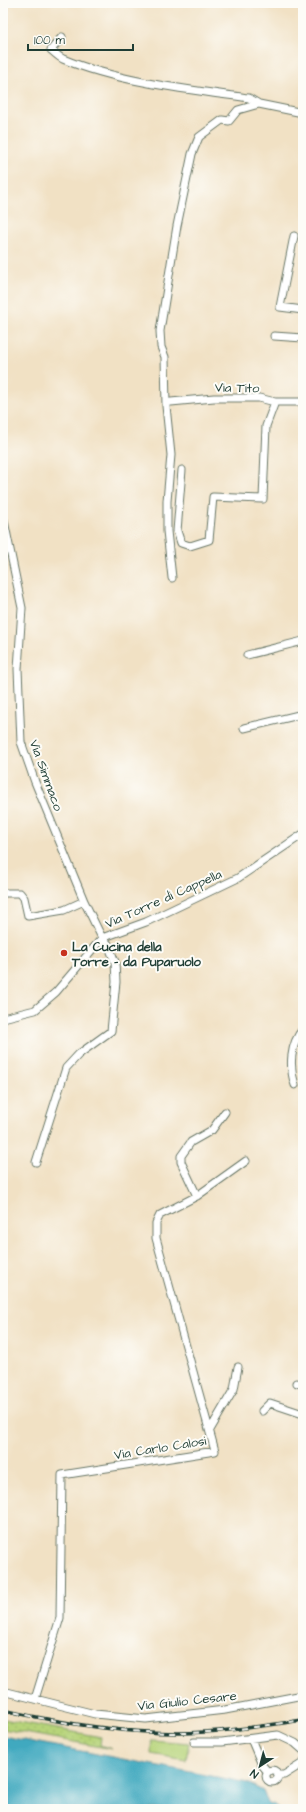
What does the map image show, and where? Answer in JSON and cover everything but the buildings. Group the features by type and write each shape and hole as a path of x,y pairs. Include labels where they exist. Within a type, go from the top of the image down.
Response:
{"street":[{"path":"62,37 51,50 62,58 122,76 179,88 249,98 259,104 303,114"},
{"path":"172,578 167,532 167,501 171,455 166,406 165,357 161,347 160,331 177,226 192,154 199,136 222,120 228,121 238,110 259,104"},
{"path":"294,236 280,307 303,310"},
{"path":"274,336 303,338"},
{"name":"Via Tito","path":"171,402 219,398 259,398 274,402 303,402"},
{"path":"182,470 177,531 181,543 190,546 209,540 213,497 263,499 266,426 274,402"},
{"name":"Via Simmaco","path":"3,516 22,608 18,669 21,742 35,782 84,902 102,938 108,944 115,962 116,982 111,1031 79,1054 66,1068 36,1162"},
{"path":"247,655 303,641"},
{"path":"244,728 303,714"},
{"name":"Via Torre di Cappella","path":"3,1018 35,1010 56,992 102,938 146,922 238,878 287,847 303,834"},
{"path":"3,892 20,893 24,898 28,916 64,910 84,902"},
{"path":"295,1085 292,1076 292,1054 296,1040 303,1029"},
{"path":"197,1196 181,1162 181,1156 191,1142 212,1130 224,1112"},
{"name":"Via Carlo Calosi","path":"35,1699 60,1618 62,1475 215,1450 156,1238 156,1223 160,1215 197,1196 246,1161"},
{"path":"210,1430 234,1389 238,1367"},
{"path":"262,1411 270,1403 303,1414"},
{"name":"Via Giulio Cesare","path":"3,1691 95,1714 146,1719 225,1710 303,1695"},
{"path":"194,1742 251,1739 278,1735 295,1743 303,1750"},
{"path":"251,1739 262,1764 268,1772"},
{"path":"268,1772 275,1771 278,1775 284,1775 303,1763"},
{"path":"268,1772 266,1778 270,1783 276,1781 278,1775"}],"green space":[{"path":"3,1719 101,1737 100,1745 112,1749 3,1729"},
{"path":"152,1740 189,1743 186,1760 151,1754"}],"water":[{"path":"3,1736 248,1783 263,1791 269,1805 273,1804 280,1809 3,1809"}],"railway":[{"path":"3,1710 90,1726 156,1733 209,1732 303,1720"}],"place":[{"name":"La Cucina della Torre - da Puparuolo","path":"64,953"}]}
